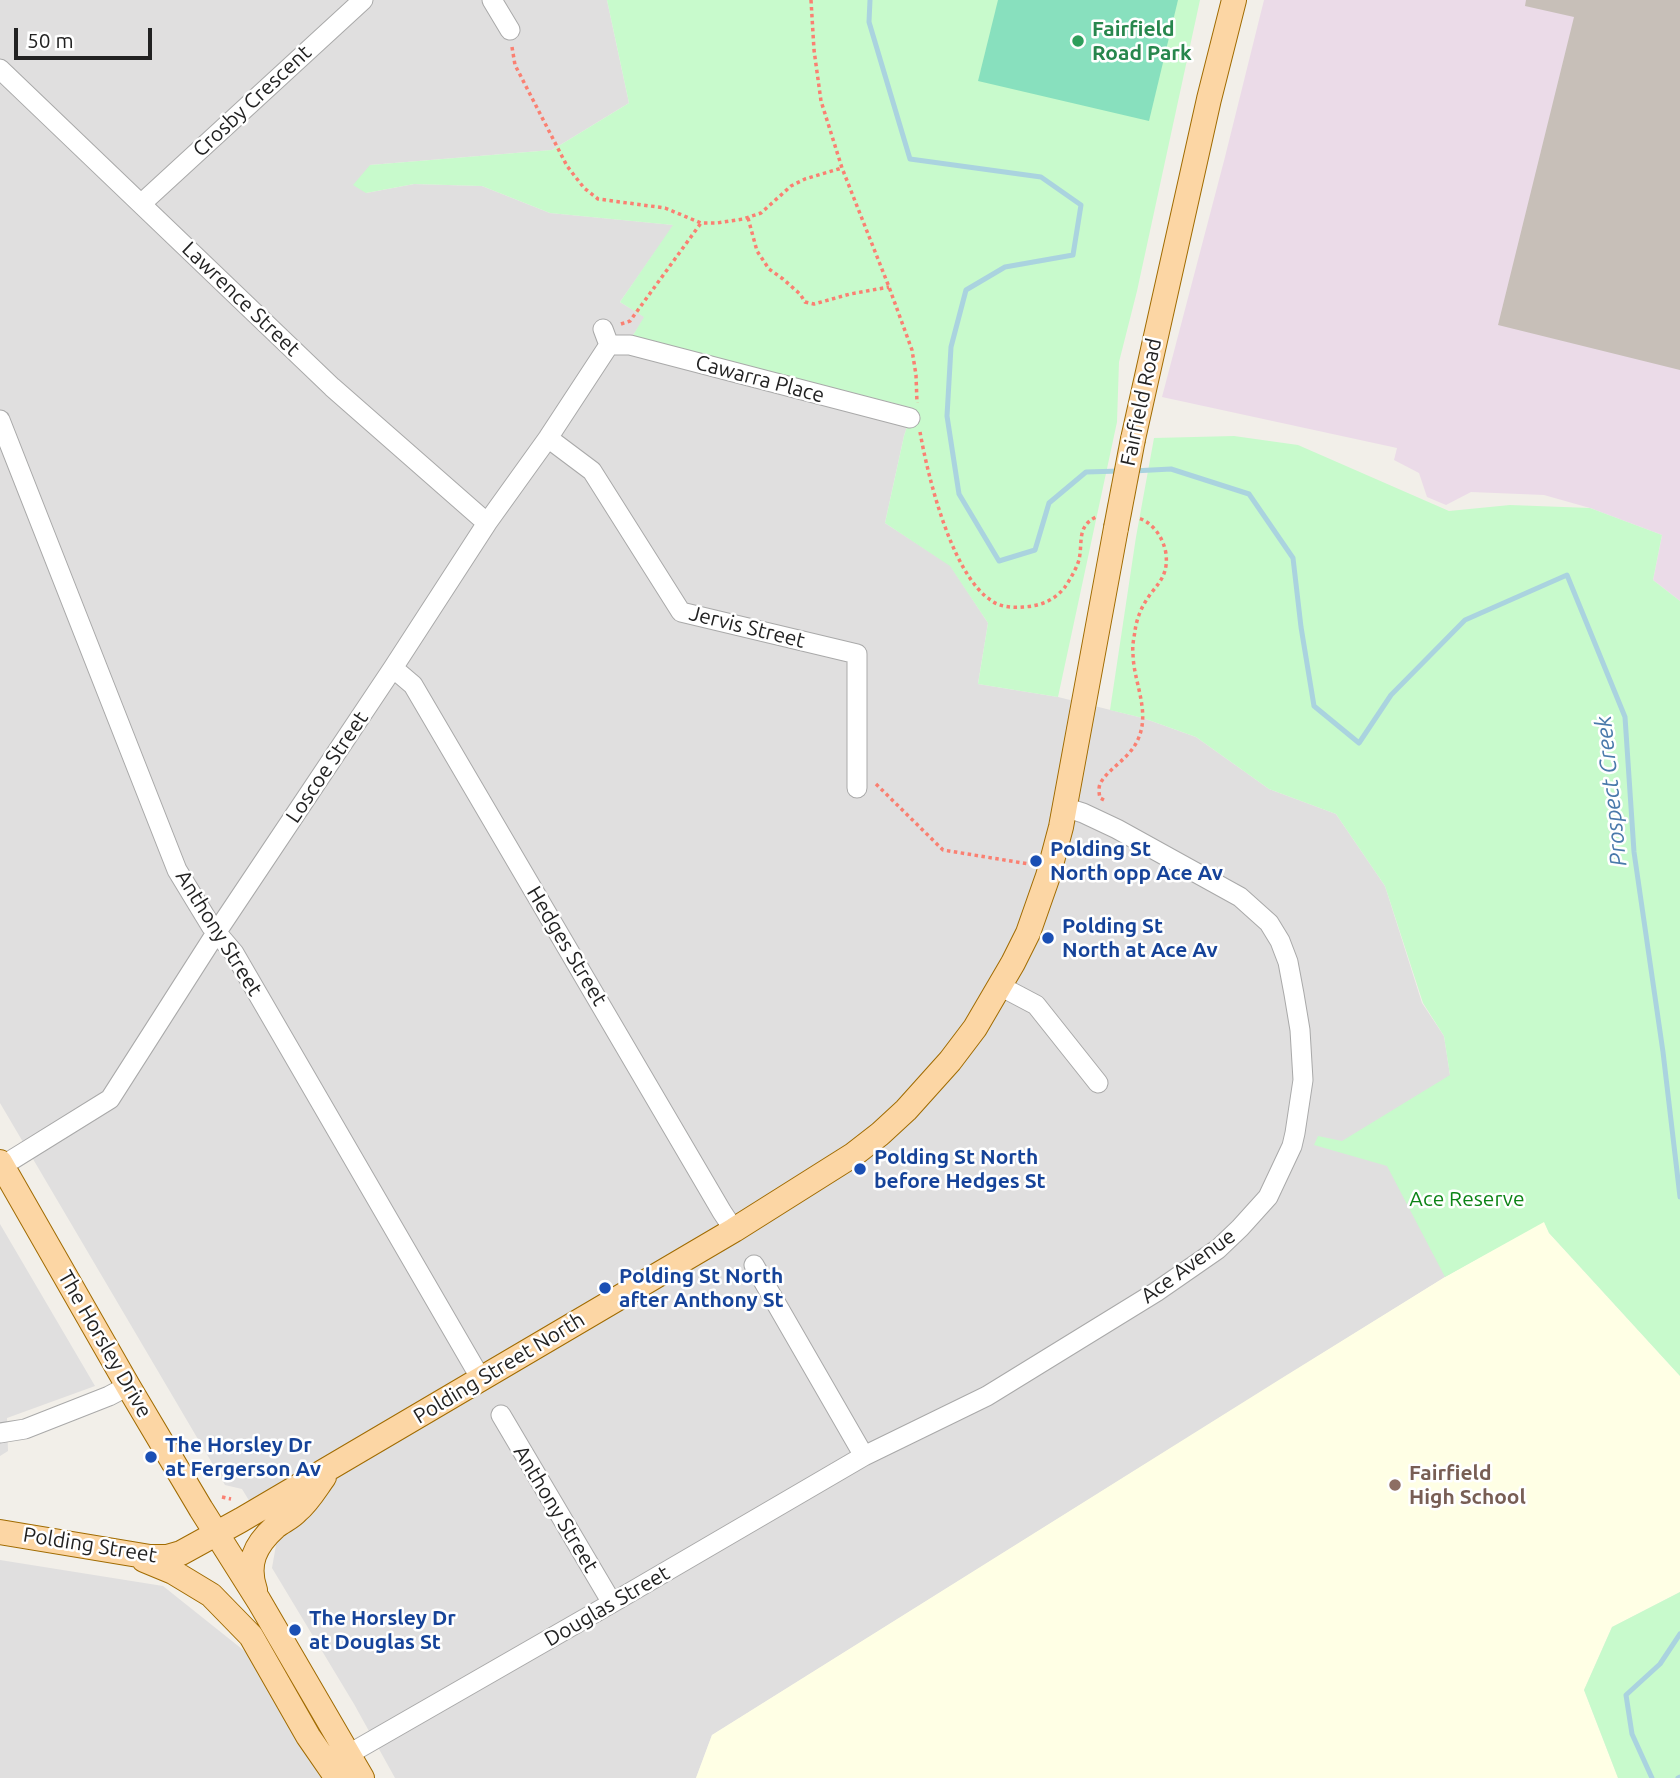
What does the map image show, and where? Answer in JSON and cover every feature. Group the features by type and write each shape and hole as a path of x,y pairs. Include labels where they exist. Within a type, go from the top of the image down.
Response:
{"main road":[{"name":"Fairfield Road","path":"1064,807 1133,439 1209,99 1234,0"},
{"name":"Polding Street North","path":"217,1534 734,1230 853,1155 897,1118 950,1061 975,1028 1000,986 1028,933 1058,839 1064,807"},
{"name":"The Horsley Drive","path":"1,1164 128,1386 259,1601 362,1778"},
{"path":"259,1601 251,1564 256,1549 275,1527 297,1512 331,1468"},
{"name":"Polding Street","path":"0,1532 150,1557 167,1557 181,1553 217,1534"},
{"path":"131,1554 173,1572 211,1595 251,1636 308,1736 337,1778"}],"street":[{"name":"Crosby Crescent","path":"141,204 363,0"},
{"path":"492,0 510,30"},
{"name":"Lawrence Street","path":"0,69 332,387 487,523"},
{"name":"Loscoe Street","path":"1,1164 110,1099 216,933 487,523 548,438 606,337"},
{"name":"Cawarra Place","path":"606,337 913,417"},
{"name":"Anthony Street","path":"0,420 177,870 216,933 234,953 481,1379"},
{"name":"Jervis Street","path":"548,438 592,471 681,612 857,654 857,788"},
{"name":"Hedges Street","path":"393,668 413,685 734,1230"},
{"name":"Ace Avenue","path":"864,1455 987,1396 1156,1292 1218,1249 1268,1197 1292,1146 1303,1080 1300,1030 1288,962 1269,923 1240,897 1217,883 1117,829 1064,807"},
{"path":"1000,986 1036,1005 1098,1083"},
{"path":"754,1265 864,1455"},
{"path":"0,1433 25,1429 128,1386"},
{"name":"Anthony Street","path":"501,1415 612,1603"},
{"name":"Douglas Street","path":"349,1754 864,1455"}],"path":[{"path":"811,0 821,101 842,168 912,349 916,375 913,417 947,533 957,557 979,591 993,603 1013,608 1048,602 1064,588 1077,565 1082,531 1093,517 1117,520 1141,518 1150,522 1160,536 1166,552 1166,569 1161,583 1142,606 1135,629 1133,654 1143,718 1139,737 1131,751 1101,782 1100,798 1109,803"},
{"path":"513,54 515,65 567,166 584,188 598,199 665,208 701,223 718,223 761,213 791,186 805,178 842,168"},
{"path":"748,218 757,251 769,269 800,294 805,302 814,304 889,287"},
{"path":"606,337 630,321 701,223"},
{"path":"857,765 943,850 1032,864"},
{"path":"222,1497 231,1499"}],"shaded area":[{"path":"0,0 607,0 629,103 552,150 370,165 366,193 414,184 482,186 550,213 674,225 620,302 645,317 632,337 913,408 904,436 885,523 950,565 988,623 978,684 1058,697 1143,718 1196,737 1269,789 1336,814 1385,886 1422,1003 1444,1036 1450,1075 1544,1221 1445,1277 712,1735 696,1778 395,1778 272,1568 276,1545 242,1489 225,1485 0,1103"},
{"path":"1264,0 1680,0 1680,601 1653,580 1662,535 1590,508 1544,495 1471,492 1446,505 1427,497 1419,473 1394,460 1397,448 1162,397"},
{"name":"Fairfield High School","path":"1544,1221 1549,1233 1680,1376 1680,1592 1612,1627 1584,1690 1618,1778 696,1778 712,1735 1445,1277"},
{"path":"0,1224 95,1386 7,1418 8,1451 0,1456"},
{"path":"0,1560 163,1586 252,1657 324,1778 0,1778"}],"green space":[{"name":"Fairfield Road Park","path":"607,0 1200,0 1119,362 1117,422 1058,697 978,684 988,623 950,566 885,523 904,436 913,408 632,337 644,317 620,302 673,225 550,213 482,186 414,184 366,193 353,185 370,165 552,150 629,103"},
{"name":"Fairfield Road Park","path":"998,0 1178,0 1149,121 978,81"},
{"name":"Ace Reserve","path":"1234,436 1298,445 1449,511 1510,505 1590,508 1662,535 1653,580 1680,601 1680,1376 1549,1233 1544,1222 1445,1277 1387,1166 1314,1145 1318,1136 1342,1141 1450,1075 1444,1036 1423,1003 1385,886 1336,814 1269,789 1196,737 1143,718 1110,710 1154,438"},
{"path":"1680,1592 1680,1778 1618,1778 1584,1690 1612,1627"}],"building":[{"path":"1526,0 1680,0 1680,370 1498,325 1574,17 1525,6"}],"waterway":[{"name":"Prospect Creek","path":"870,0 869,22 910,159 1041,177 1081,205 1073,255 1005,267 966,290 951,347 947,416 959,494 999,561 1035,550 1049,503 1086,472 1120,471"},
{"name":"Prospect Creek","path":"1133,471 1171,469 1249,494 1293,558 1314,706 1359,743 1391,695 1465,620 1567,575 1625,717 1634,852 1663,1052 1680,1197"},
{"name":"Prospect Creek","path":"1652,1778 1632,1734 1626,1695 1660,1664 1680,1634"}],"place":[{"name":"Fairfield Road Park","path":"1078,41"},
{"name":"Polding St North opp Ace Av","path":"1036,861"},
{"name":"Polding St North at Ace Av","path":"1048,938"},
{"name":"Polding St North before Hedges St","path":"860,1169"},
{"name":"Polding St North after Anthony St","path":"605,1288"},
{"name":"The Horsley Dr at Fergerson Av","path":"151,1457"},
{"name":"Fairfield High School","path":"1395,1485"},
{"name":"The Horsley Dr at Douglas St","path":"295,1630"}]}
